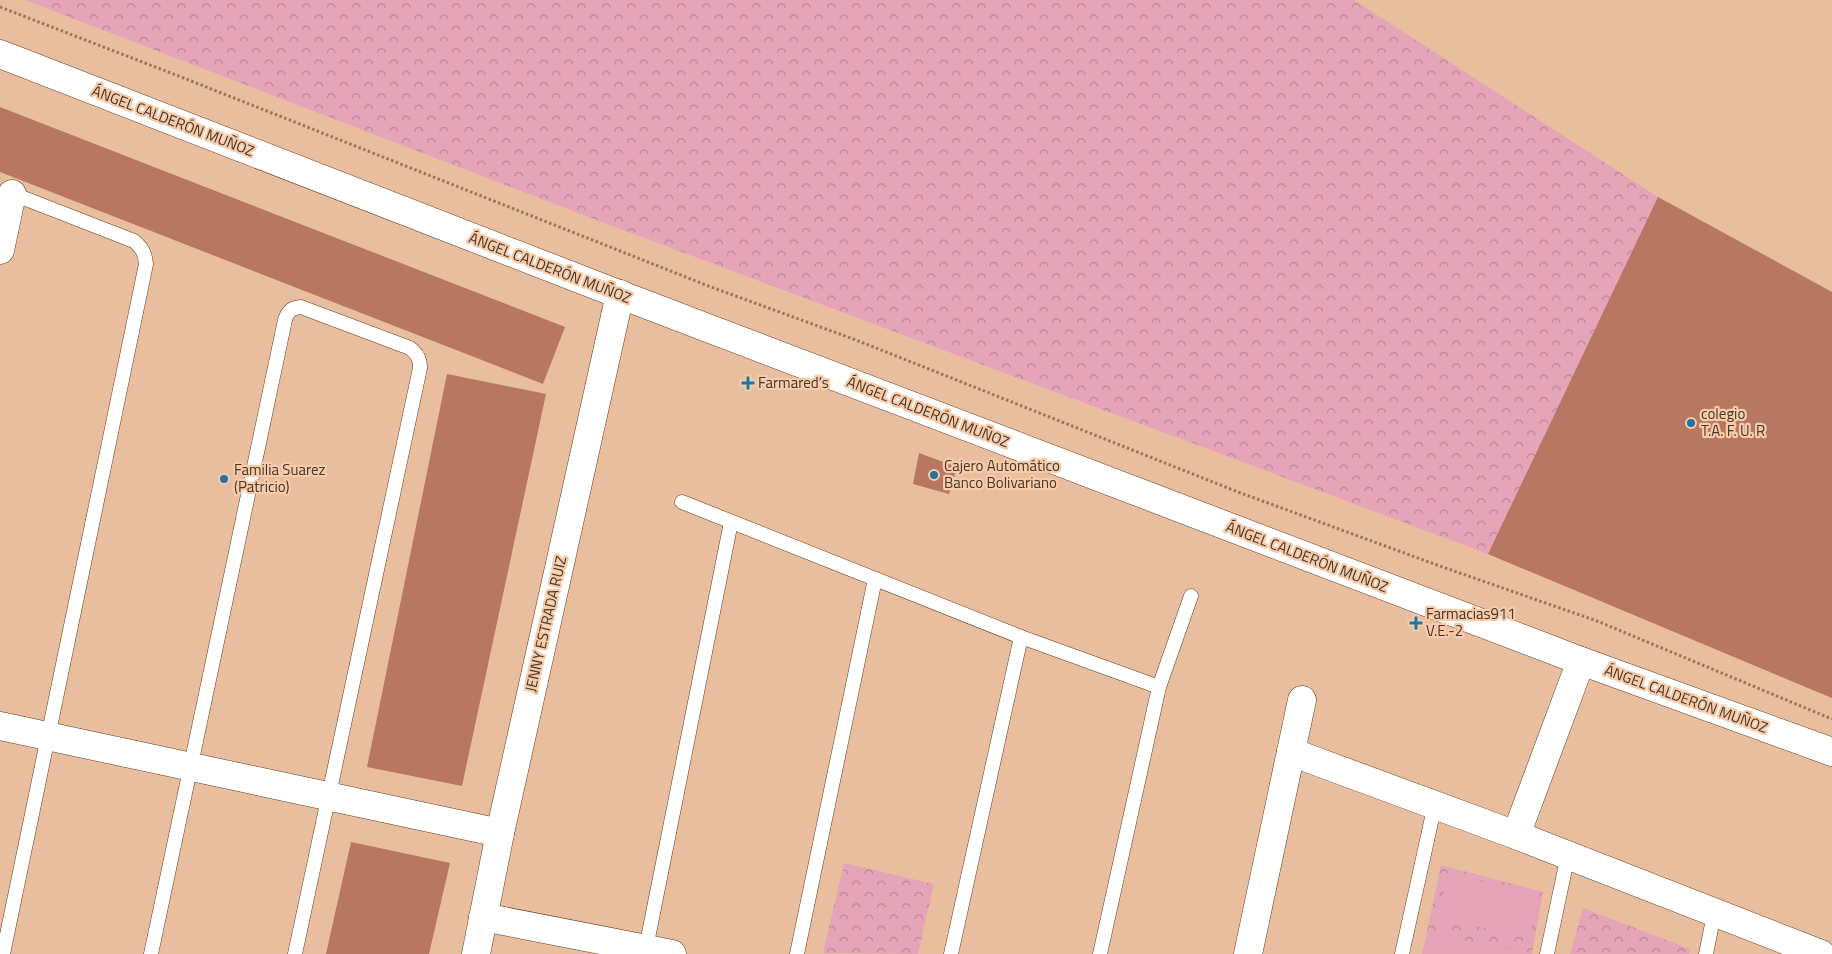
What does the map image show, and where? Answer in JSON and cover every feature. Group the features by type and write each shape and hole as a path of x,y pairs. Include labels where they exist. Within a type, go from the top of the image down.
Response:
{"street":[{"name":"ÁNGEL CALDERÓN MUÑOZ","path":"0,54 620,294 1581,661 1832,752"},
{"path":"0,250 6,192"},
{"name":"JENNY ESTRADA RUIZ","path":"476,954 500,833 620,294"},
{"path":"1516,835 1581,661"},
{"path":"1248,954 1302,700"},
{"path":"0,726 500,833"},
{"path":"1291,752 1435,804 1821,954"},
{"path":"483,917 654,952"}],"lane":[{"path":"2,954 146,264 141,248 134,241 6,192"},
{"path":"151,954 285,320 287,313 293,308 301,307 309,308 410,348 417,353 420,368 295,954"},
{"path":"682,502 1021,637 1159,687"},
{"path":"654,952 731,522"},
{"path":"797,954 875,579"},
{"path":"1100,954 1159,687 1191,596"},
{"path":"950,954 1021,637"},
{"path":"1402,954 1435,804"},
{"path":"1547,954 1568,855"},
{"path":"1706,954 1714,914"}],"path":[{"path":"0,7 185,78 711,287 856,340 1238,492 1446,569 1597,621 1832,719"}],"green space":[{"path":"25,0 1354,0 1658,197 1832,292 1832,698 1488,554 591,218"},
{"path":"844,863 934,884 918,954 823,953"},
{"path":"1441,865 1543,892 1532,954 1422,954"},
{"path":"1447,873 1538,895 1530,938 1439,918"},
{"path":"1583,908 1690,949 1689,954 1570,954"},
{"path":"1429,933 1529,953 1529,954 1424,954"}],"building":[{"path":"0,107 565,327 543,384 0,172"},
{"name":"colegio T.A. F. U. R","path":"1658,197 1832,292 1832,698 1488,554"},
{"path":"447,374 546,394 462,786 367,767"},
{"name":"Cajero Automático Banco Bolivariano","path":"919,453 957,467 949,494 913,484"},
{"path":"351,842 450,863 429,954 326,954"}],"place":[{"name":"Farmared’s","path":"748,383"},
{"name":"colegio T.A. F. U. R","path":"1691,423"},
{"name":"Cajero Automático Banco Bolivariano","path":"934,475"},
{"name":"Familia Suarez (Patricio)","path":"224,479"},
{"name":"Farmacias911 V.E.-2","path":"1416,623"}]}
